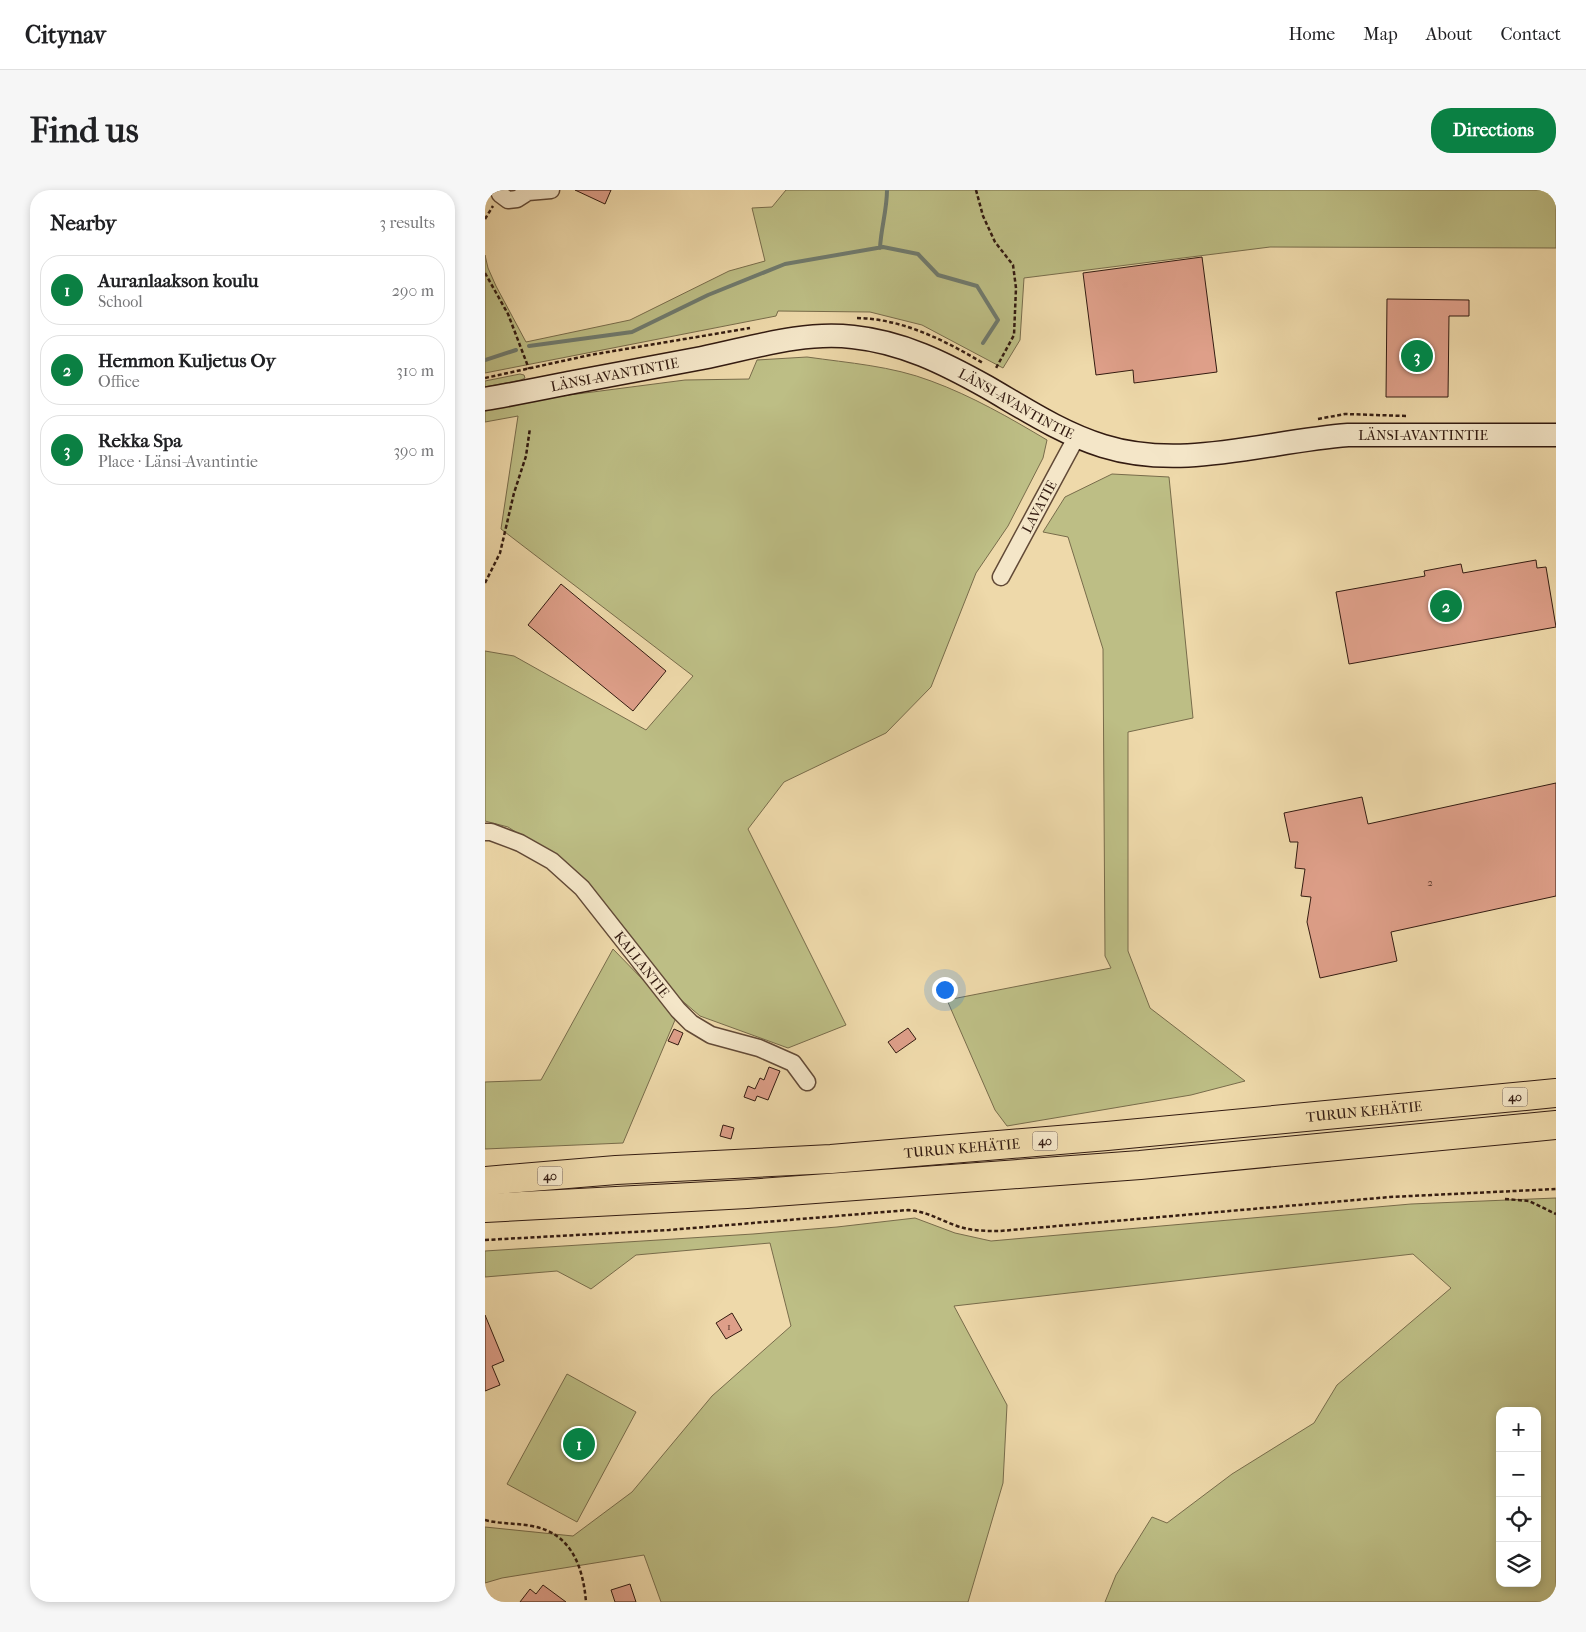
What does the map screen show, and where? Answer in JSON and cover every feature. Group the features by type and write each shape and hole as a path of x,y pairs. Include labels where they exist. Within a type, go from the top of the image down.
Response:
{"highway":[{"path":"1473,1101 1556,1083"},
{"name":"TURUN KEHÄTIE","path":"485,1180 616,1170 831,1160 1556,1093"},
{"name":"40","path":"485,1208 747,1194 1101,1168 1556,1125"},
{"path":"1333,1146 1556,1144"},
{"path":"485,1166 616,1170"}],"street":[{"path":"499,190 500,194 508,200 517,199 527,191 551,190"},
{"name":"LÄNSI-AVANTINTIE","path":"485,399 787,340 808,337 849,337 895,344 929,357 960,372 1049,423 1104,447 1125,452 1179,457 1321,437 1348,435 1556,435"},
{"name":"LAVATIE","path":"1001,577 1077,436"},
{"name":"KALLANTIE","path":"485,832 491,832 520,843 552,861 582,888 678,1010 691,1023 711,1035 759,1048 793,1063 807,1082"}],"path":[{"path":"976,190 983,216 995,242 1013,265 1016,288 1014,335 995,370"},
{"path":"485,273 509,314 529,369"},
{"path":"857,318 885,321 909,327 936,338 1003,375"},
{"path":"485,378 590,355 754,327"},
{"path":"1316,419 1345,414"},
{"path":"485,583 500,553 514,493 526,456 530,428"},
{"path":"485,1240 669,1230 908,1210 921,1211 958,1226 977,1231 1000,1232 1390,1198 1556,1189"},
{"path":"1505,1199 1529,1201 1556,1214"},
{"path":"485,1520 544,1528 553,1532 571,1551 580,1568 586,1602"}],"green space":[{"path":"786,190 1556,190 1556,248 1270,247 1024,278 1020,340 1003,368 922,325 870,312 778,311 776,316 485,373 485,255 488,268 496,286 526,342 630,320 729,271 765,261 752,208 772,207"},
{"path":"807,357 886,368 931,381 976,400 1047,440 1043,458 1008,526 976,573 931,687 886,733 784,782 748,829 846,1025 788,1048 700,1016 672,992 576,871 508,827 485,821 485,651 514,656 646,730 693,676 501,529 518,416 485,422 485,406 685,380 749,379 757,360"},
{"path":"520,374 524,375 525,378 485,387 485,381"},
{"path":"1112,474 1169,477 1193,718 1128,732 1128,951 1150,1008 1245,1081 1191,1095 1007,1126 995,1110 947,1000 1111,968 1105,956 1103,649 1068,537 1043,532 1065,497"},
{"path":"613,949 649,986 675,1020 623,1143 485,1149 485,1082 541,1080"},
{"path":"1556,1198 1556,1602 1105,1602 1116,1575 1152,1517 1167,1523 1232,1474 1314,1423 1337,1385 1451,1288 1413,1254 954,1306 1007,1405 1003,1483 968,1602 661,1602 644,1555 502,1578 485,1583 485,1527 573,1536 632,1492 712,1396 791,1326 770,1243 636,1255 591,1289 557,1271 485,1277 485,1251 753,1234 915,1218 955,1233 991,1241 1411,1204"},
{"path":"567,1374 636,1412 577,1522 507,1484"}],"building":[{"path":"575,190 611,190 605,204"},
{"path":"1202,257 1217,372 1134,383 1133,370 1096,375 1083,273"},
{"path":"1387,299 1469,300 1469,316 1449,316 1448,397 1386,397"},
{"path":"1536,560 1537,568 1546,567 1556,627 1349,664 1336,592 1425,576 1424,571 1461,564 1463,573"},
{"path":"561,584 666,671 633,711 528,625"},
{"path":"1556,783 1556,896 1391,932 1397,961 1320,978 1307,922 1311,897 1301,896 1305,869 1295,868 1298,842 1290,842 1284,813 1362,797 1368,824"},
{"path":"908,1028 916,1039 896,1053 888,1042"},
{"path":"674,1029 683,1033 678,1045 668,1041"},
{"path":"769,1067 780,1071 768,1100 757,1096 755,1101 744,1097 748,1086 755,1089 760,1078 764,1080"},
{"path":"723,1125 734,1128 731,1139 720,1136"},
{"path":"732,1313 742,1330 726,1339 716,1323"},
{"path":"485,1315 504,1361 492,1366 500,1385 485,1391"},
{"path":"630,1584 636,1602 615,1602 611,1590"},
{"path":"543,1585 566,1602 520,1602 530,1589 536,1594"}],"waterway":[{"path":"880,248 887,190"},
{"path":"529,346 632,332 708,295 785,264 883,247 918,254 938,275 977,286 998,320 983,343"},
{"path":"485,360 516,350"}],"place":[{"name":"Rekka Spa","path":"1417,356"},
{"name":"Hemmon Kuljetus Oy","path":"1446,606"},
{"name":"Auranlaakson koulu","path":"579,1444"}]}
